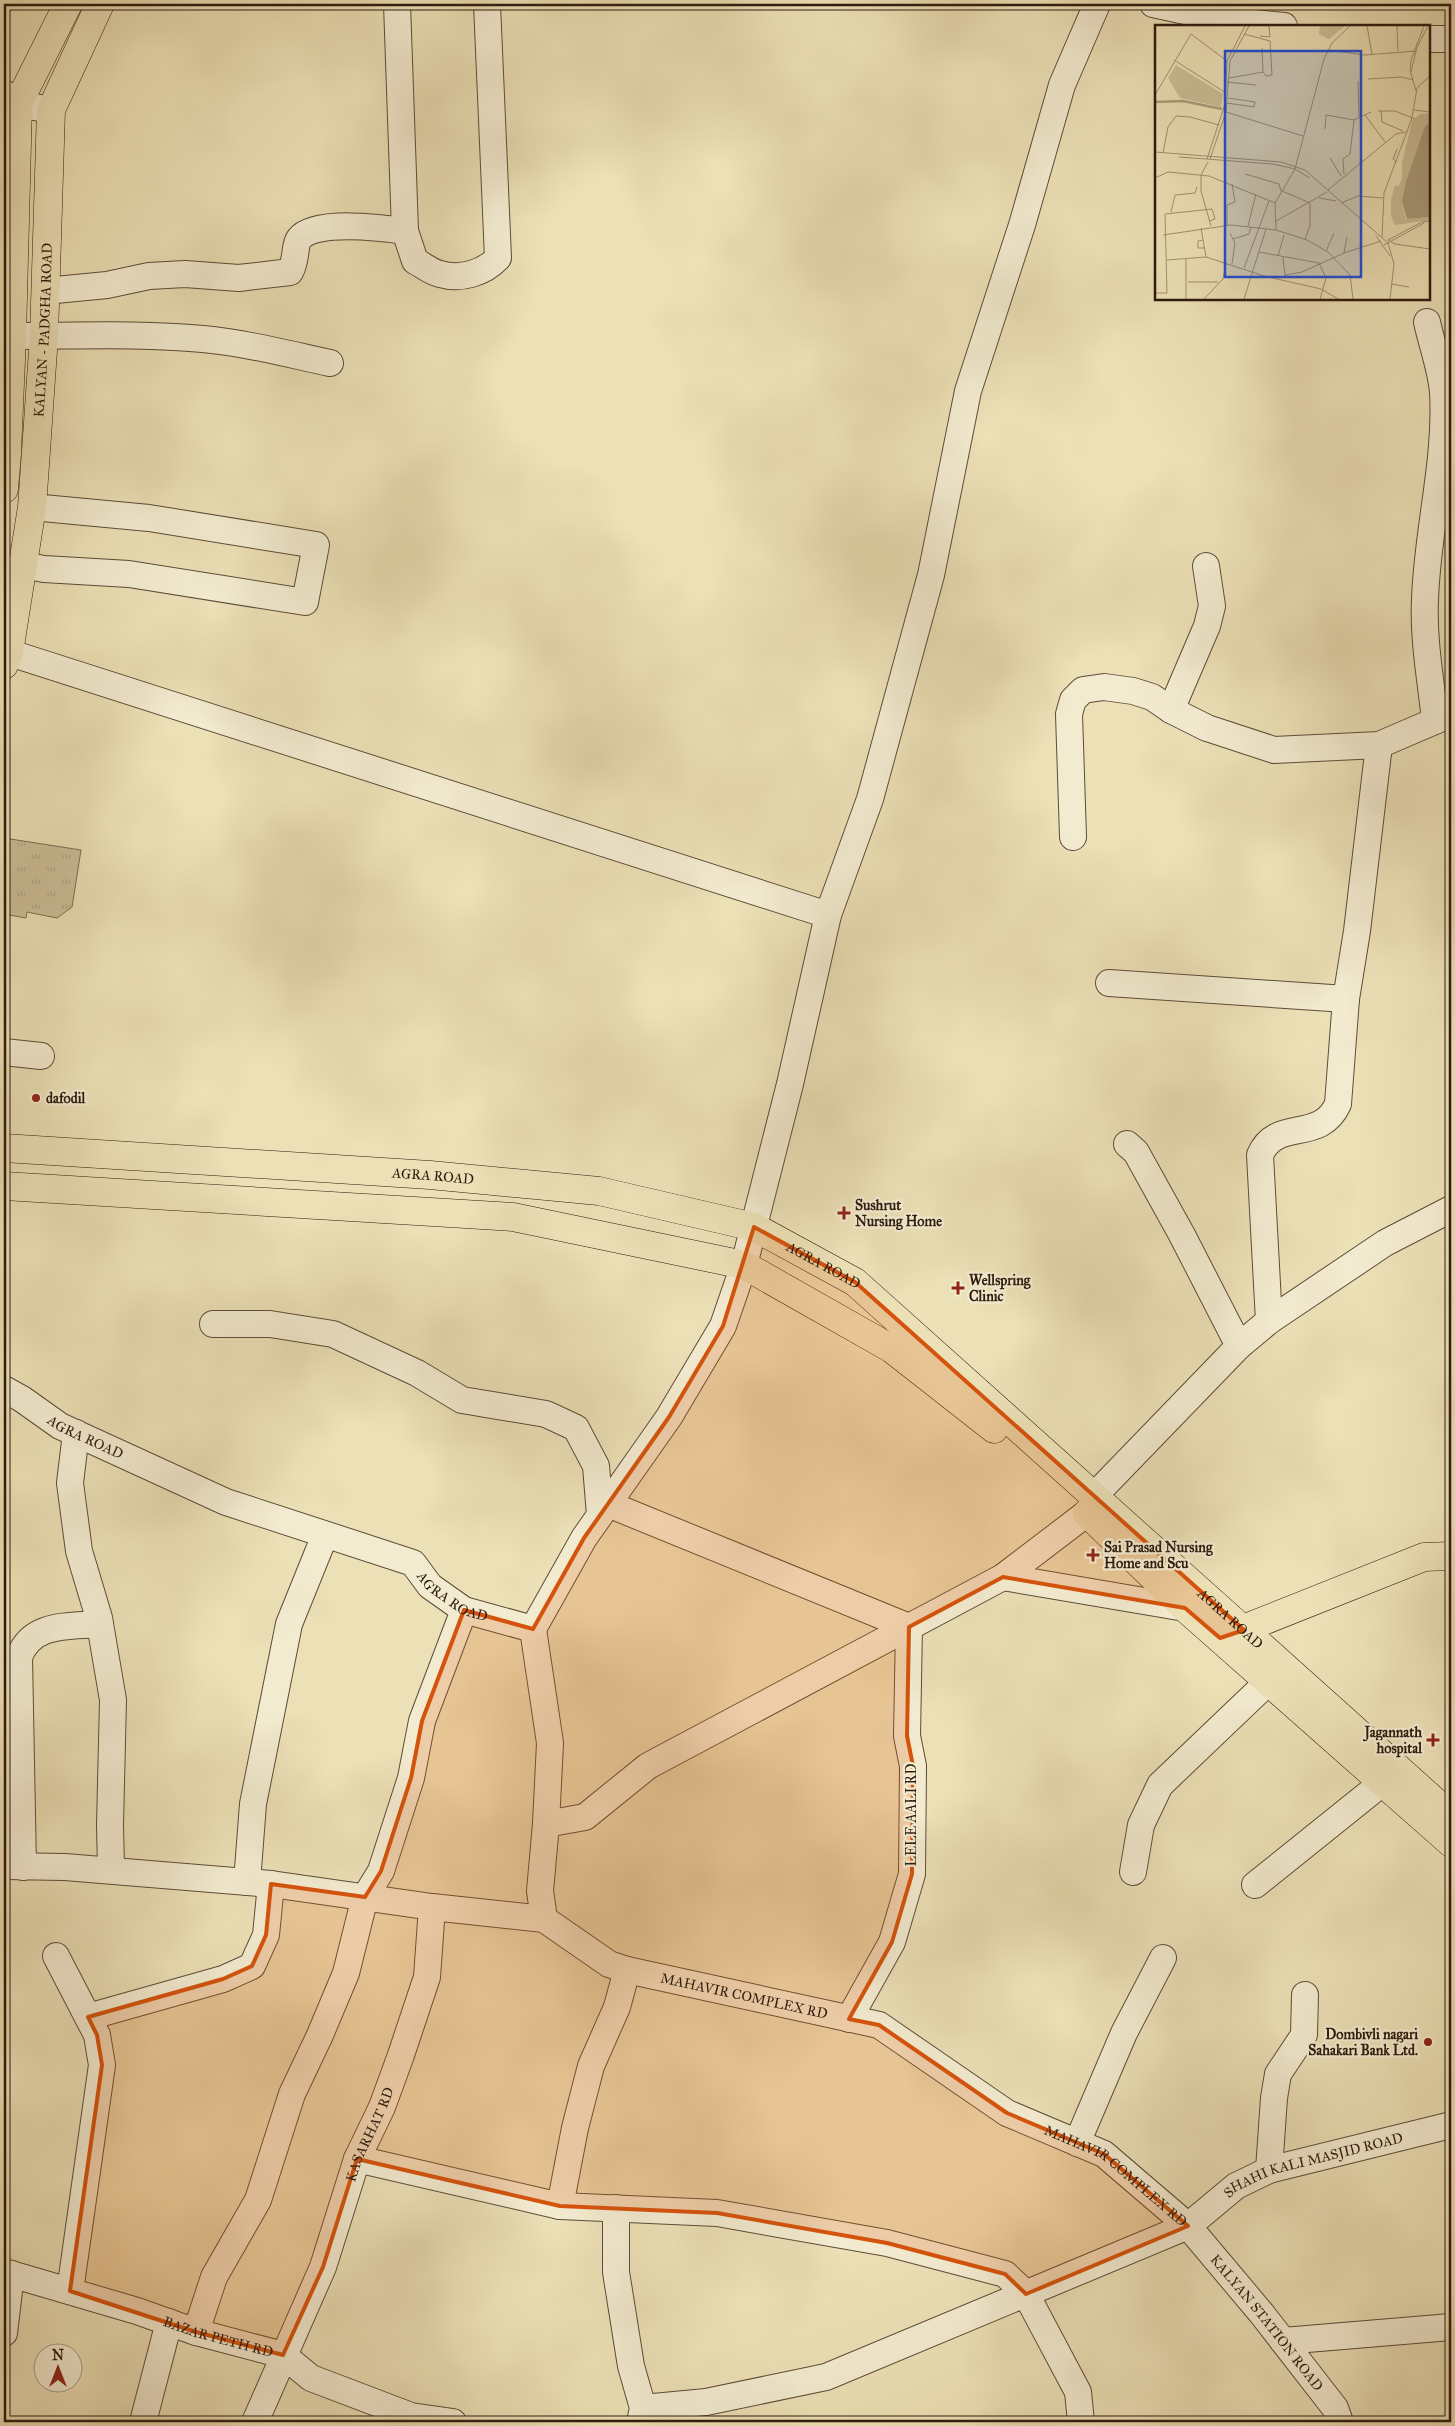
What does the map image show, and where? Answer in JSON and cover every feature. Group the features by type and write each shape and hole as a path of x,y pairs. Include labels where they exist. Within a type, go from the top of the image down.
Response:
{"main road":[{"name":"KALYAN - PADGHA ROAD","path":"4,489 12,336 11,99 68,4"},
{"name":"KALYAN - PADGHA ROAD","path":"5,656 32,507 44,336 51,110 100,4"},
{"name":"AGRA ROAD","path":"4,1148 430,1174 599,1191 754,1227 855,1282 1232,1634 1451,1816"},
{"name":"AGRA ROAD","path":"4,1186 513,1217 744,1265 892,1349 1091,1504 1185,1608 1232,1634 1268,1682 1451,1843"},
{"path":"1232,1634 1424,1558 1451,1556"}],"street":[{"path":"397,4 405,231 415,260 440,274 463,276 488,269 498,258 488,4"},
{"path":"100,1621 42,1630 32,1636 24,1645 19,1657 14,1867 111,1870 259,1883 432,1907 544,1920 540,1891 550,1742 532,1629 584,1538 669,1417 723,1326 744,1265 754,1227 790,1084 828,915 870,799 931,574 968,391 1022,225 1062,85 1097,4"},
{"path":"1153,4 1227,20 1274,25"},
{"path":"1430,39 1451,40"},
{"path":"11,99 51,110"},
{"path":"45,291 107,285 149,276 185,274 239,278 290,272 296,262 296,245 300,237 314,230 356,225 405,231"},
{"path":"1073,837 1069,714 1073,700 1083,690 1104,687 1133,691 1152,697 1171,710 1208,728 1274,750 1379,745 1443,717 1428,665 1424,601 1430,533 1442,463 1443,391 1427,322"},
{"path":"12,336 145,335 204,339 270,349 330,363"},
{"path":"6,453 35,464"},
{"path":"22,565 44,569 128,574 305,602 316,544 149,518 32,507"},
{"path":"1171,710 1207,626 1212,606 1206,566"},
{"path":"5,656 828,915"},
{"path":"1269,1321 1260,1155 1264,1144 1274,1137 1324,1123 1333,1114 1338,1104 1346,999 1357,931 1379,745"},
{"path":"1109,983 1346,999"},
{"path":"4,1052 40,1056"},
{"path":"1127,1144 1136,1152 1178,1227 1239,1346"},
{"path":"546,1824 585,1817 648,1766 1003,1577 1091,1504 1239,1346 1269,1321 1386,1243 1451,1209"},
{"path":"213,1324 270,1324 333,1334 417,1373 462,1400 546,1414 576,1428 596,1466 604,1510"},
{"name":"AGRA ROAD","path":"4,1390 22,1399 60,1426 226,1502 412,1563 430,1586 464,1610 532,1629"},
{"path":"76,1433 70,1483 79,1551 100,1621 113,1700 110,1825 111,1870"},
{"path":"604,1510 909,1627"},
{"path":"88,2017 223,1979 252,1966 266,1935 259,1883 253,1804 290,1624 325,1535"},
{"path":"1003,1577 1185,1608"},
{"path":"196,2332 214,2277 258,2200 292,2094 320,2035 346,1973 365,1897 381,1872 411,1778 422,1721 464,1610"},
{"name":"LELE AALI RD","path":"849,2019 892,1942 912,1874 913,1766 907,1736 909,1627"},
{"path":"1133,1872 1141,1825 1160,1785 1268,1682"},
{"path":"1255,1885 1382,1783"},
{"name":"KASARHAT RD","path":"255,2422 323,2267 357,2159 382,2107 426,1977 432,1907"},
{"name":"MAHAVIR COMPLEX RD","path":"544,1920 609,1964 627,1970 878,2025 1007,2113 1104,2154 1188,2226 826,2377 642,2415"},
{"path":"56,1956 97,2035 102,2065 70,2291"},
{"path":"1077,2143 1124,2033 1164,1958"},
{"path":"560,2206 575,2128 591,2066 616,2007 627,1970"},
{"path":"1269,2170 1274,2098 1278,2074 1304,2035 1304,1994"},
{"name":"SHAHI KALI MASJID ROAD","path":"1188,2226 1236,2186 1269,2170 1451,2125"},
{"path":"357,2159 560,2206 717,2213 887,2243 1005,2274 1026,2294 1078,2392 1081,2422"},
{"path":"616,2208 616,2272 630,2366 642,2415"},
{"name":"KALYAN STATION ROAD","path":"1188,2226 1283,2341 1335,2408 1340,2422"},
{"path":"4,2333 7,2273"},
{"name":"BAZAR PETH RD","path":"7,2273 137,2310 196,2332 283,2355 311,2378 411,2416 453,2422"},
{"path":"143,2422 168,2322"},
{"path":"1283,2341 1451,2328"}],"highlighted area":[{"path":"754,1227 855,1282 1244,1630 1220,1638 1185,1608 1003,1577 909,1627 907,1736 913,1766 912,1874 892,1942 849,2019 879,2025 1007,2113 1104,2154 1188,2226 1026,2294 1005,2274 887,2243 717,2213 560,2206 357,2159 323,2267 283,2355 196,2332 70,2291 102,2065 97,2035 88,2017 223,1979 252,1966 266,1935 271,1884 365,1897 381,1871 411,1778 422,1721 464,1610 533,1629 584,1538 669,1417 723,1326"}],"green space":[{"path":"4,838 81,850 72,907 57,918 27,912 26,918 4,914"}],"place":[{"name":"dafodil","path":"36,1098"},
{"name":"Sushrut Nursing Home","path":"844,1213"},
{"name":"Wellspring Clinic","path":"958,1288"},
{"name":"Sai Prasad Nursing Home and Scu","path":"1093,1555"},
{"name":"Jagannath hospital","path":"1433,1740"},
{"name":"Dombivli nagari Sahakari Bank Ltd.","path":"1428,2042"}]}
